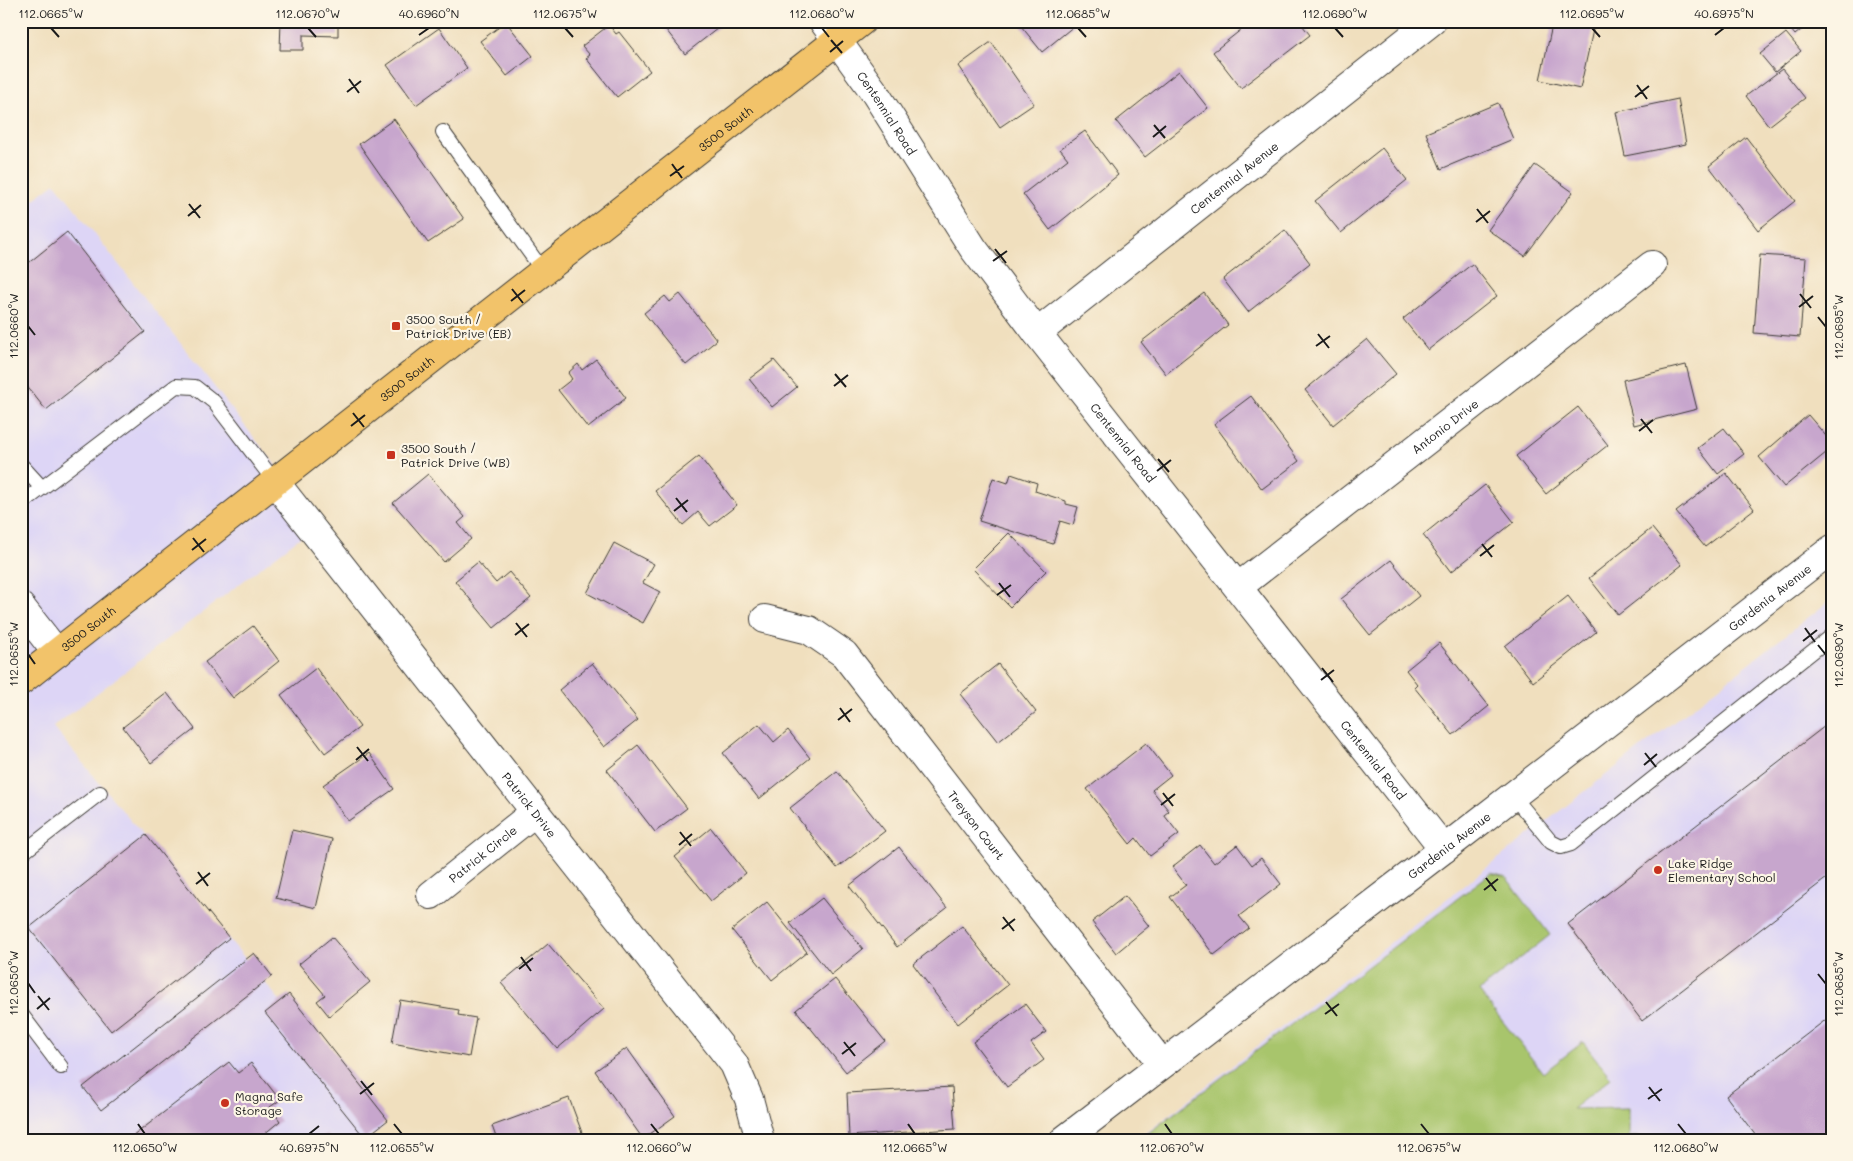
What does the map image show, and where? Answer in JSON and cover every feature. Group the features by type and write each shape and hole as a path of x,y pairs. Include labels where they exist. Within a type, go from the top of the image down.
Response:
{"main road":[{"name":"3500 South","path":"21,681 543,271 830,31 862,21"}],"street":[{"name":"Centennial Avenue","path":"1037,333 1432,21"},
{"name":"Centennial Road","path":"830,31 875,93 973,248 1037,333 1444,849"},
{"name":"Antonio Drive","path":"1238,587 1652,265"},
{"name":"Patrick Drive","path":"275,482 734,1064 749,1099 760,1140"},
{"name":"Gardenia Avenue","path":"1064,1140 1832,549"},
{"path":"21,607 56,653"},
{"name":"Treyson Court","path":"766,620 809,630 844,654 1162,1064"},
{"name":"Patrick Circle","path":"431,895 535,812"}],"lane":[{"path":"443,132 543,271"},
{"path":"21,504 176,386 195,387 214,402 275,482"},
{"path":"21,464 42,488"},
{"path":"1512,796 1551,842 1560,847 1571,844 1832,636"},
{"path":"21,854 100,793"},
{"path":"21,1014 61,1067"}],"shaded area":[{"path":"55,183 320,522 53,727 384,1126 366,1140 21,1140 21,209"},
{"name":"Lake Ridge Elementary School","path":"1832,599 1832,1140 1137,1140"}],"green space":[{"path":"1491,873 1506,877 1550,935 1479,991 1543,1073 1583,1042 1611,1078 1572,1109 1629,1108 1629,1137 1680,1137 1683,1140 1139,1140"}],"building":[{"path":"281,21 338,21 338,36 303,35 303,50 280,50"},
{"path":"659,21 727,21 685,54"},
{"path":"1017,21 1080,21 1042,52"},
{"path":"1252,21 1299,21 1310,35 1241,88 1213,52"},
{"path":"1553,21 1595,21 1580,89 1540,80"},
{"path":"1784,21 1812,21 1795,35"},
{"path":"506,22 533,56 507,76 480,41"},
{"path":"609,25 616,34 619,32 650,71 617,97 586,58 590,55 582,46"},
{"path":"439,28 467,68 416,105 387,65"},
{"path":"1786,33 1801,51 1775,72 1760,54"},
{"path":"991,42 1034,104 1000,127 958,66"},
{"path":"1782,69 1805,98 1769,126 1746,96"},
{"path":"1179,71 1208,108 1145,157 1116,121"},
{"path":"1832,75 1832,92 1824,82"},
{"path":"1678,99 1686,144 1625,156 1616,112"},
{"path":"1498,103 1513,139 1441,169 1426,133"},
{"path":"394,119 464,219 428,243 359,144"},
{"path":"1085,131 1118,175 1050,230 1023,194 1068,159 1060,149"},
{"path":"1746,137 1795,201 1758,230 1709,166"},
{"path":"1382,148 1407,180 1341,233 1315,201"},
{"path":"1535,165 1573,192 1525,256 1488,230"},
{"path":"1285,230 1310,263 1248,312 1223,279"},
{"path":"67,232 145,332 46,410 21,379 21,269"},
{"path":"1760,255 1806,258 1800,337 1754,333"},
{"path":"1472,264 1497,296 1428,350 1403,319"},
{"path":"1204,293 1228,325 1166,374 1141,342"},
{"path":"680,294 717,340 686,365 644,313 665,296 670,302"},
{"path":"1367,339 1396,374 1333,425 1305,390"},
{"path":"596,359 626,398 588,428 558,390 572,379 568,373 578,364 582,370"},
{"path":"774,360 797,387 772,407 749,379"},
{"path":"1686,365 1697,409 1634,425 1623,380"},
{"path":"1251,396 1299,461 1262,489 1214,424"},
{"path":"1578,407 1608,445 1546,494 1516,456"},
{"path":"1808,415 1832,443 1832,448 1784,487 1759,457"},
{"path":"1724,428 1744,454 1718,474 1698,448"},
{"path":"699,456 737,505 710,526 698,512 683,525 655,491"},
{"path":"1726,473 1754,509 1705,547 1676,512"},
{"path":"428,474 465,517 458,523 471,539 444,562 393,503"},
{"path":"1011,474 1037,483 1035,491 1078,507 1073,525 1060,521 1053,544 979,521 993,478 1008,483"},
{"path":"1485,485 1514,522 1451,572 1423,535"},
{"path":"1652,528 1682,565 1618,615 1589,578"},
{"path":"1009,533 1046,571 1010,607 973,569"},
{"path":"614,543 654,564 643,583 660,592 643,623 587,593"},
{"path":"1391,560 1419,596 1370,635 1341,599"},
{"path":"478,562 496,583 509,572 531,598 494,628 455,581"},
{"path":"1568,596 1596,632 1533,682 1505,646"},
{"path":"253,626 279,661 233,698 205,662"},
{"path":"1439,643 1489,706 1453,735 1414,687 1417,684 1406,670"},
{"path":"592,663 638,720 604,747 559,690"},
{"path":"998,664 1036,712 998,742 960,694"},
{"path":"316,668 360,727 325,753 281,695"},
{"path":"167,693 195,729 151,763 123,727"},
{"path":"759,724 774,742 788,730 810,758 759,799 723,753"},
{"path":"1825,726 1832,735 1832,874 1642,1021 1568,924"},
{"path":"1146,743 1171,775 1152,790 1169,811 1164,815 1179,834 1150,856 1136,838 1130,844 1087,789"},
{"path":"638,745 687,808 655,832 607,770"},
{"path":"369,753 394,789 348,821 323,785"},
{"path":"837,771 885,831 837,868 790,808"},
{"path":"711,828 746,873 711,901 675,857"},
{"path":"292,830 332,839 316,908 276,898"},
{"path":"146,835 229,938 111,1031 29,928"},
{"path":"1200,845 1214,863 1237,845 1252,865 1261,858 1281,884 1239,916 1249,928 1214,955 1170,897 1186,885 1172,867"},
{"path":"899,847 947,908 897,947 849,886"},
{"path":"1125,896 1149,926 1116,953 1092,922"},
{"path":"822,898 863,949 831,975 790,923"},
{"path":"767,902 807,952 772,980 732,930"},
{"path":"962,926 1008,985 958,1024 913,964"},
{"path":"332,937 370,982 329,1016 317,1001 325,995 299,964"},
{"path":"548,944 604,1009 557,1049 501,983"},
{"path":"254,953 272,976 101,1110 83,1087"},
{"path":"835,979 885,1041 846,1072 796,1010"},
{"path":"289,994 388,1120 365,1138 265,1013"},
{"path":"400,1000 459,1010 458,1015 476,1018 469,1057 392,1043"},
{"path":"1025,1004 1046,1032 1031,1043 1044,1060 1007,1087 973,1042"},
{"path":"1832,1015 1832,1140 1759,1140 1726,1096"},
{"path":"627,1048 675,1116 643,1139 595,1071"},
{"name":"Magna Safe Storage","path":"229,1062 238,1073 251,1063 280,1100 270,1107 280,1121 257,1140 128,1140"},
{"path":"952,1087 955,1129 849,1136 847,1093"},
{"path":"569,1098 584,1138 579,1140 497,1140 492,1126"},
{"path":"326,1134 331,1140 319,1140"}],"place":[{"name":"3500 South / Patrick Drive (EB)","path":"396,326"},
{"name":"3500 South / Patrick Drive (WB)","path":"391,455"},
{"name":"Lake Ridge Elementary School","path":"1658,870"},
{"name":"Magna Safe Storage","path":"225,1103"}]}
